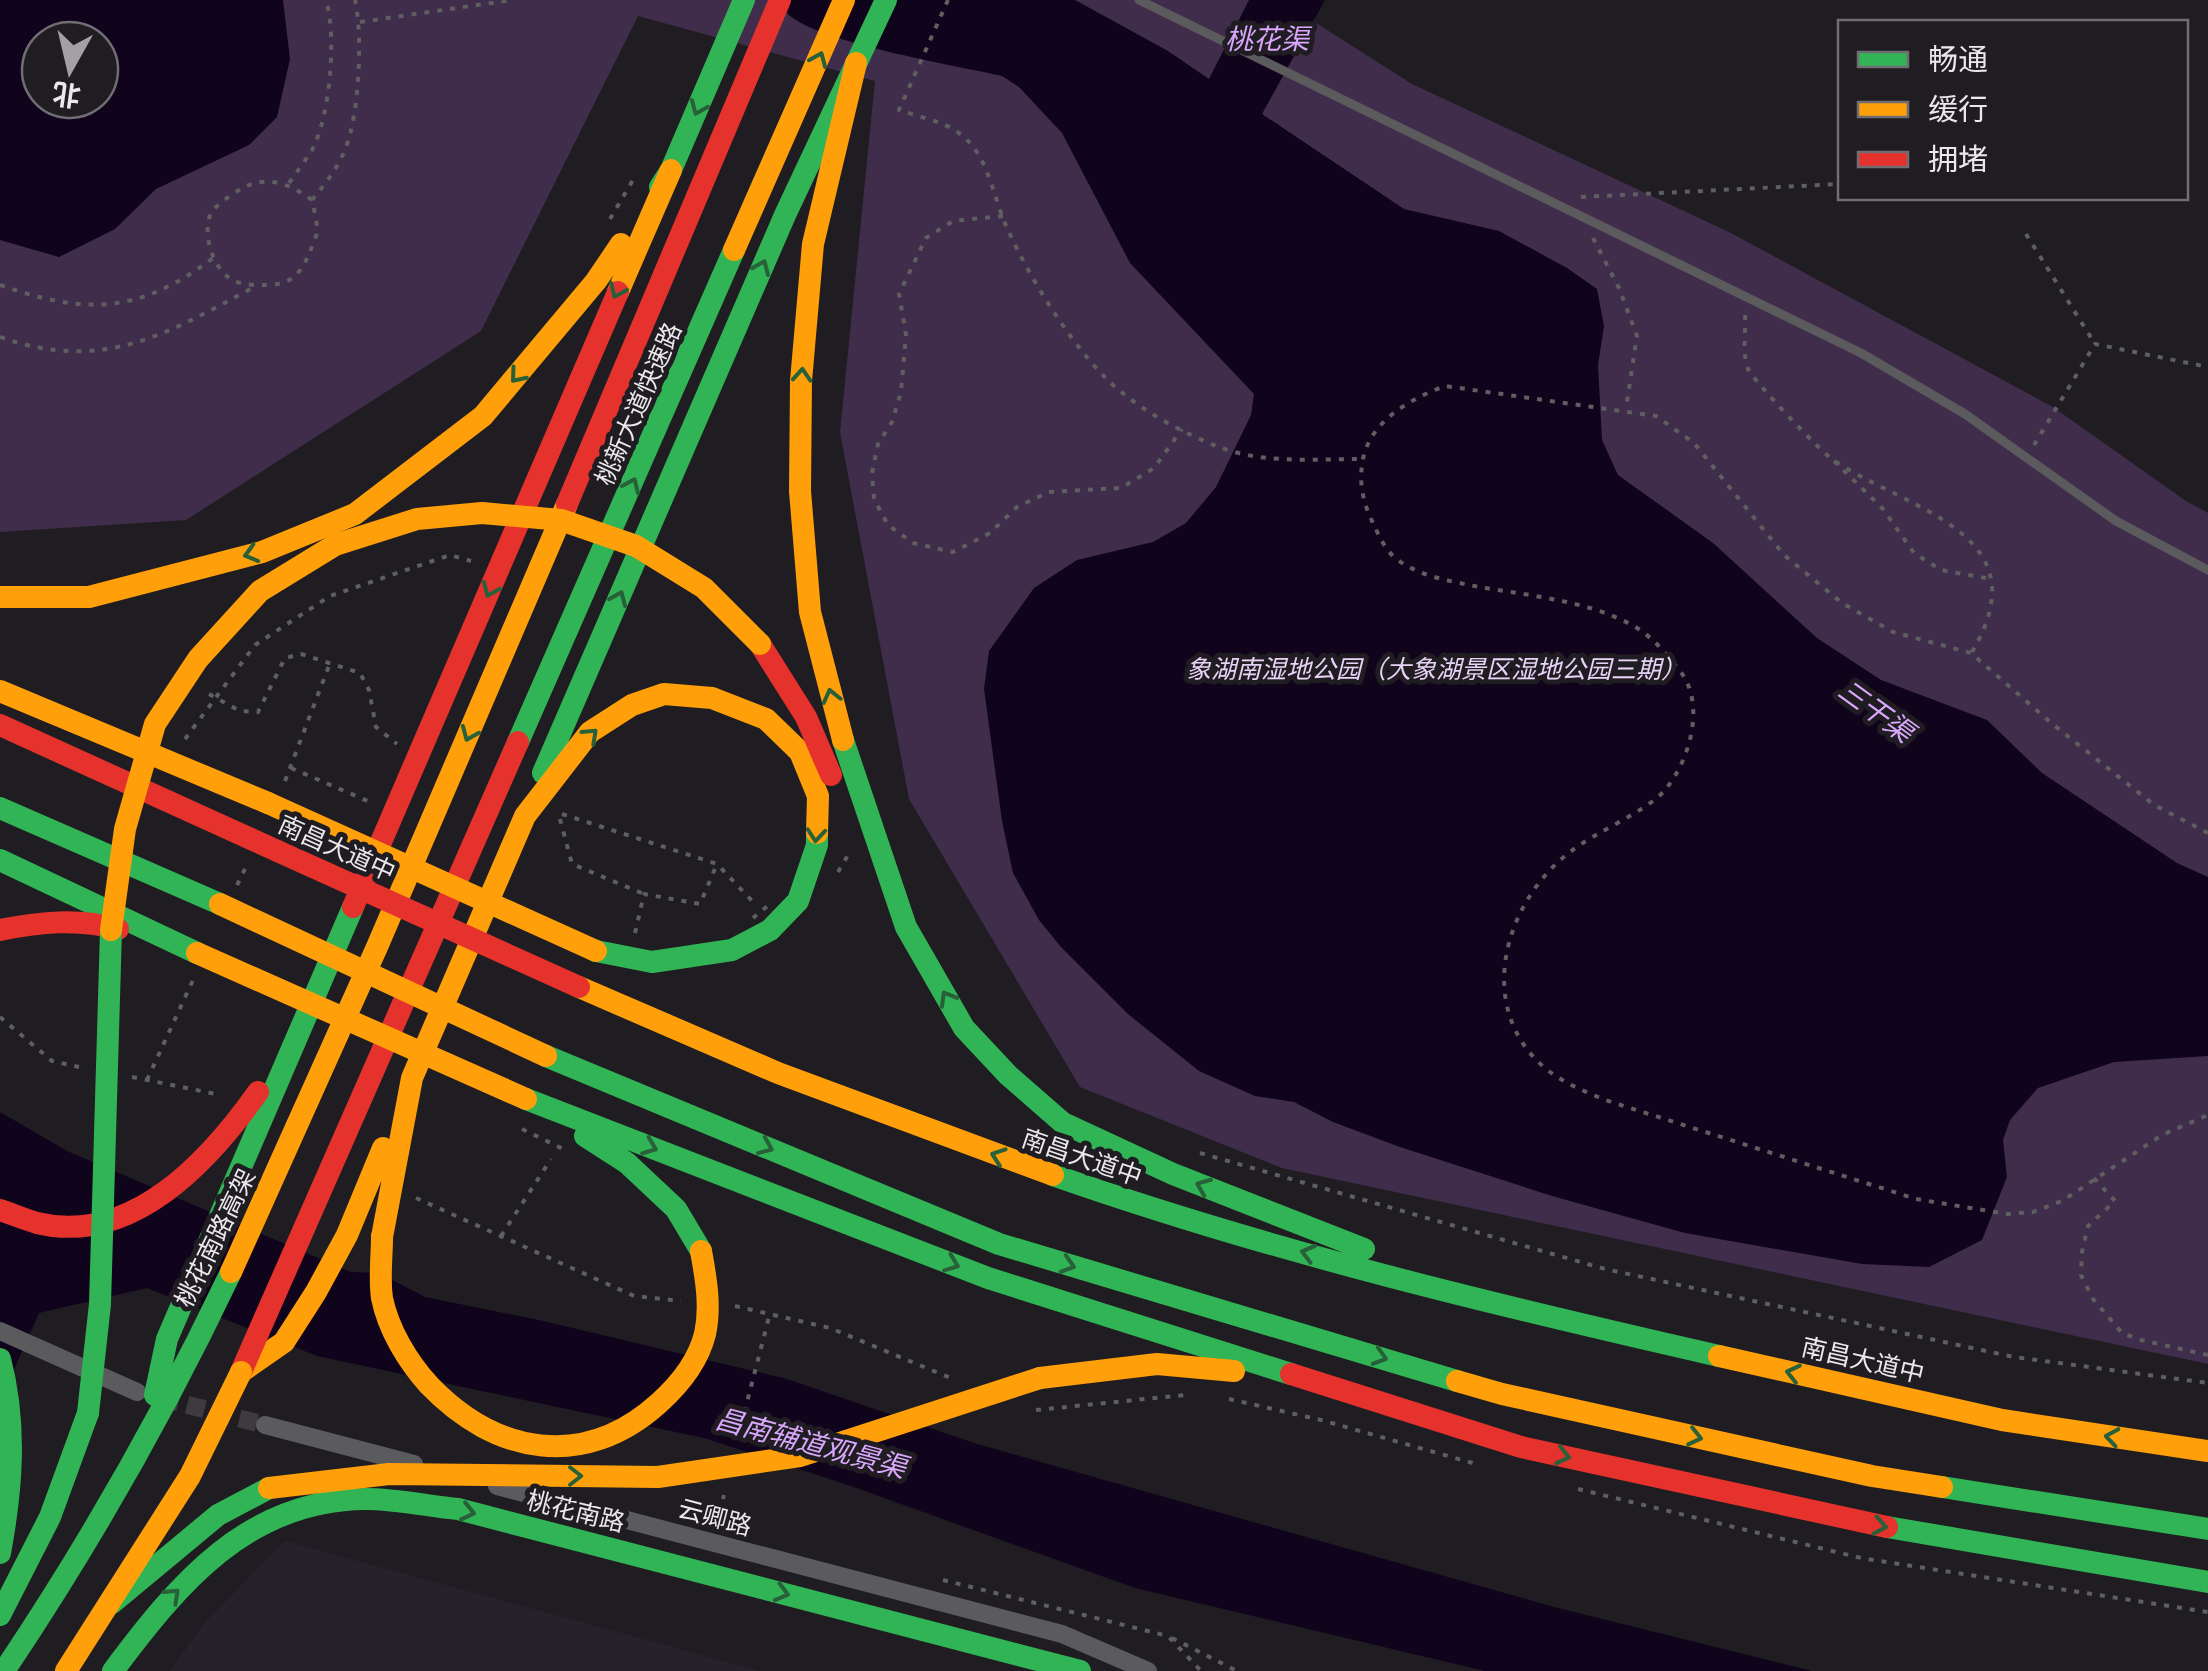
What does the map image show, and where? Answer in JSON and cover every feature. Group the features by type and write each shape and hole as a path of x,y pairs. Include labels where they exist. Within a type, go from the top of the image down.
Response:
{"main road":[{"name":"桃新大道快速路","path":"437,808 780,0"},
{"name":"桃新大道快速路","path":"240,1372 844,0"},
{"path":"66,1671 190,1476 240,1372 284,1342 347,1235 784,215 886,0"},
{"path":"144,1442 167,1339 740,9"},
{"path":"856,63 814,244 801,380 800,491 810,612 844,748 906,927"},
{"path":"0,596 90,597 262,552 355,514 483,416 596,281 671,170"},
{"path":"0,1615 35,1556 64,1491 88,1413 100,1304 109,946 125,829 155,724 198,659 260,592 335,545 416,519 482,513 561,520 636,546 704,588 760,644 806,717 906,927 964,1028 1008,1076 1064,1123 1173,1174 1522,1312"},
{"path":"0,691 276,794 596,952 652,962 732,950 770,930 798,901 816,845 818,796 800,752 766,719 712,698 664,694 632,706 590,732 525,816"},
{"name":"南昌大道中","path":"0,724 251,847 778,1073 1149,1209 1522,1312 2002,1420 2208,1451"},
{"path":"0,808 228,897 546,1056 999,1244 1502,1394 1872,1476 2208,1529"},
{"name":"桃花南路高架","path":"4,1671 77,1562 190,1352 264,1204 437,808"},
{"path":"0,860 196,964"},
{"path":"0,930 39,922 92,920 526,1098 988,1278 1521,1447"},
{"path":"0,1210 20,1220 72,1227 129,1215 188,1177 241,1119 328,971"},
{"path":"412,1078 382,1237 383,1304 403,1349 432,1388 463,1416 487,1430 542,1448 584,1444 631,1425 670,1393 698,1354 708,1314 708,1284 702,1251 676,1209 626,1163 526,1098"},
{"path":"0,1359 11,1424 9,1483 0,1553"},
{"path":"112,1603 218,1515 269,1488 388,1474 658,1477 800,1456 1040,1378 1158,1364 1253,1372 1521,1447 1869,1524 2208,1582"},
{"name":"桃花南路","path":"113,1671 163,1604 231,1542 294,1508 365,1499 458,1509 1080,1671"}],"street":[{"path":"0,1331 137,1392"},
{"name":"云卿路","path":"265,1425 1062,1634 1148,1671"}],"lane":[{"path":"1139,0 1861,352 1965,414 2116,521 2208,570"}],"path":[{"path":"289,183 312,150 320,129 331,44 326,0"},
{"path":"312,200 334,173 348,144 360,22 355,0"},
{"path":"360,22 512,0"},
{"path":"948,0 899,110 957,131 986,166 1003,216 1046,300 1118,390 1221,448 1279,459 1362,459"},
{"path":"606,226 635,177"},
{"path":"289,183 312,200 317,232 295,278 275,286 229,279 213,258 208,232 211,214 245,186 289,183"},
{"path":"1546,199 1838,184"},
{"path":"1003,216 953,220 926,238 899,294 906,335 901,392 892,422 878,444 872,473 874,500 888,524 914,543 952,552 990,533 1016,507 1050,492 1121,488 1154,468 1182,429"},
{"path":"1582,216 1637,336 1626,410"},
{"path":"2026,234 2095,344 2208,367"},
{"path":"0,285 36,298 101,307 143,299 190,276 213,258"},
{"path":"0,337 29,347 100,352 183,325 258,285"},
{"path":"1744,296 1748,368 1830,458 1883,509 1914,553 1941,570 1992,579"},
{"path":"2027,458 2095,344"},
{"path":"2208,833 2154,805 1972,653 1893,632 1842,604 1784,555 1694,443 1656,416 1446,386 1395,410 1362,459 1365,508 1379,537 1396,559 1439,579 1594,610 1630,624 1650,638 1685,678 1694,722 1678,770 1663,792 1568,853 1540,882 1511,930 1502,986 1519,1038 1544,1066 1568,1084 1605,1100 1916,1199 2007,1214 2033,1212 2062,1202 2162,1135 2208,1115"},
{"path":"1830,458 1904,496 1978,546 1992,579 1990,622 1972,653"},
{"path":"202,690 240,711 258,712 285,658 302,654 360,673 370,690 376,726 400,746"},
{"path":"276,794 291,768 330,664"},
{"path":"291,768 374,804"},
{"path":"717,864 700,904 644,894 572,864 558,812 717,864 765,915"},
{"path":"228,897 251,847"},
{"path":"633,942 644,894"},
{"path":"753,918 770,904"},
{"path":"146,1080 196,964"},
{"path":"1192,1151 1605,1270 2014,1357 2208,1383"},
{"path":"501,1236 551,1159"},
{"path":"2094,1178 2115,1201 2088,1226 2082,1252 2081,1275 2093,1300 2122,1333 2208,1355"},
{"path":"408,1194 634,1296 690,1302"},
{"path":"727,1306 830,1328 956,1380"},
{"path":"735,1450 770,1313"},
{"path":"1028,1411 1190,1395"},
{"path":"1226,1398 1483,1465"},
{"path":"716,1524 726,1485"},
{"path":"1576,1489 1861,1558 2208,1612"},
{"path":"1168,1636 1237,1671"}],"shaded area":[{"path":"285,1541 760,1671 170,1671 206,1621"}],"green space":[{"name":"象湖南湿地公园（大象湖景区湿地公园三期）","path":"0,0 1280,0 1412,84 1731,233 2053,407 2208,513 2208,1364 1282,1168 1080,1087 909,799 840,432 875,81 638,16 481,331 186,520 0,532"}],"water":[{"path":"0,0 283,0 290,59 277,117 249,145 156,189 115,229 59,257 0,240"},
{"path":"779,0 1075,0 1168,51 1209,79 1249,0 1325,0 1262,114 1404,209 1499,231 1597,289 1604,326 1598,365 1602,440 1618,475 1713,543 1817,638 1881,680 1987,720 2042,773 2177,863 2208,877 2208,1056 2114,1062 2038,1088 2010,1120 2003,1140 2007,1177 1982,1240 1929,1267 1862,1264 1685,1233 1400,1147 1333,1122 1294,1102 1255,1096 1199,1071 1128,1014 1039,920 1013,873 984,689 989,651 1034,588 1077,560 1153,542 1186,523 1216,487 1251,415 1254,394 1130,263 1062,133 1019,87 1002,76 888,52 826,34 802,24 787,13"},
{"name":"昌南辅道观景渠","path":"0,1112 67,1151 351,1272 379,1273 425,1297 787,1379 977,1444 1554,1607 1812,1671 1485,1671 1135,1588 704,1438 317,1356 147,1288 39,1313 0,1401"}],"tunnel":[{"path":"161,1398 265,1425"}],"traffic: fast":[{"path":"660,187 671,170 744,0"},
{"path":"543,773 785,215 886,0"},
{"path":"518,742 734,250"},
{"path":"843,740 906,927 964,1028 1008,1075 1063,1123 1173,1174 1364,1249"},
{"path":"0,808 220,904"},
{"path":"596,951 652,962 732,950 770,930 798,901 817,845 817,833"},
{"path":"0,860 197,953"},
{"path":"155,1395 167,1339 353,907"},
{"path":"88,1413 100,1304 111,930"},
{"path":"546,1056 999,1244 1457,1381"},
{"path":"526,1099 988,1278 1291,1374"},
{"path":"585,1136 627,1163 676,1209 701,1251"},
{"path":"1053,1175 1217,1228 1383,1275 1719,1356"},
{"path":"4,1671 125,1476 231,1272"},
{"path":"0,1359 11,1432 0,1553"},
{"path":"0,1615 50,1517 88,1413"},
{"path":"1942,1487 2208,1529"},
{"path":"112,1603 218,1515 269,1488"},
{"path":"113,1671 190,1579 251,1531 285,1514 323,1503 365,1499 458,1509 1080,1671"},
{"path":"1887,1527 2208,1582"}],"traffic: slow":[{"path":"734,250 844,0"},
{"path":"843,740 810,612 800,491 801,381 813,244 856,63"},
{"path":"618,292 671,170"},
{"path":"0,597 89,597 262,552 355,514 483,416 596,281 621,244"},
{"path":"231,1272 377,947 567,504"},
{"path":"111,930 125,829 155,724 198,659 260,591 335,545 417,519 482,513 561,520 636,546 704,588 760,644"},
{"path":"0,691 268,803"},
{"path":"382,1237 412,1078 525,816 590,732 632,705 664,694 712,698 766,719 800,752 818,796 817,833"},
{"path":"268,803 596,951"},
{"path":"220,904 546,1056"},
{"path":"197,953 526,1099"},
{"path":"579,987 778,1073 1053,1175"},
{"path":"241,1372 284,1342 316,1292 347,1235 383,1148"},
{"path":"382,1237 382,1298 394,1333 414,1366 455,1408 482,1426 511,1439 541,1445 601,1439 630,1425 680,1381 698,1354 707,1324 701,1251"},
{"path":"1719,1356 2002,1420 2208,1451"},
{"path":"1040,1378 1157,1364 1234,1371"},
{"path":"66,1671 190,1476 241,1372"},
{"path":"269,1488 389,1474 658,1477 800,1456 1040,1378"},
{"path":"1457,1381 1872,1476 1942,1487"}],"traffic: jam":[{"path":"567,504 780,0"},
{"path":"353,907 618,292"},
{"path":"760,644 806,717 831,775"},
{"path":"0,725 251,839"},
{"path":"241,1372 518,742"},
{"path":"251,839 579,987"},
{"path":"0,930 59,922 118,929"},
{"path":"0,1210 37,1223 72,1227 105,1222 136,1210 192,1170 258,1092"},
{"path":"1291,1374 1521,1447 1887,1527"}],"water label":[{"name":"桃花渠","path":"1267,39"},
{"name":"三干渠","path":"1876,711"}]}
